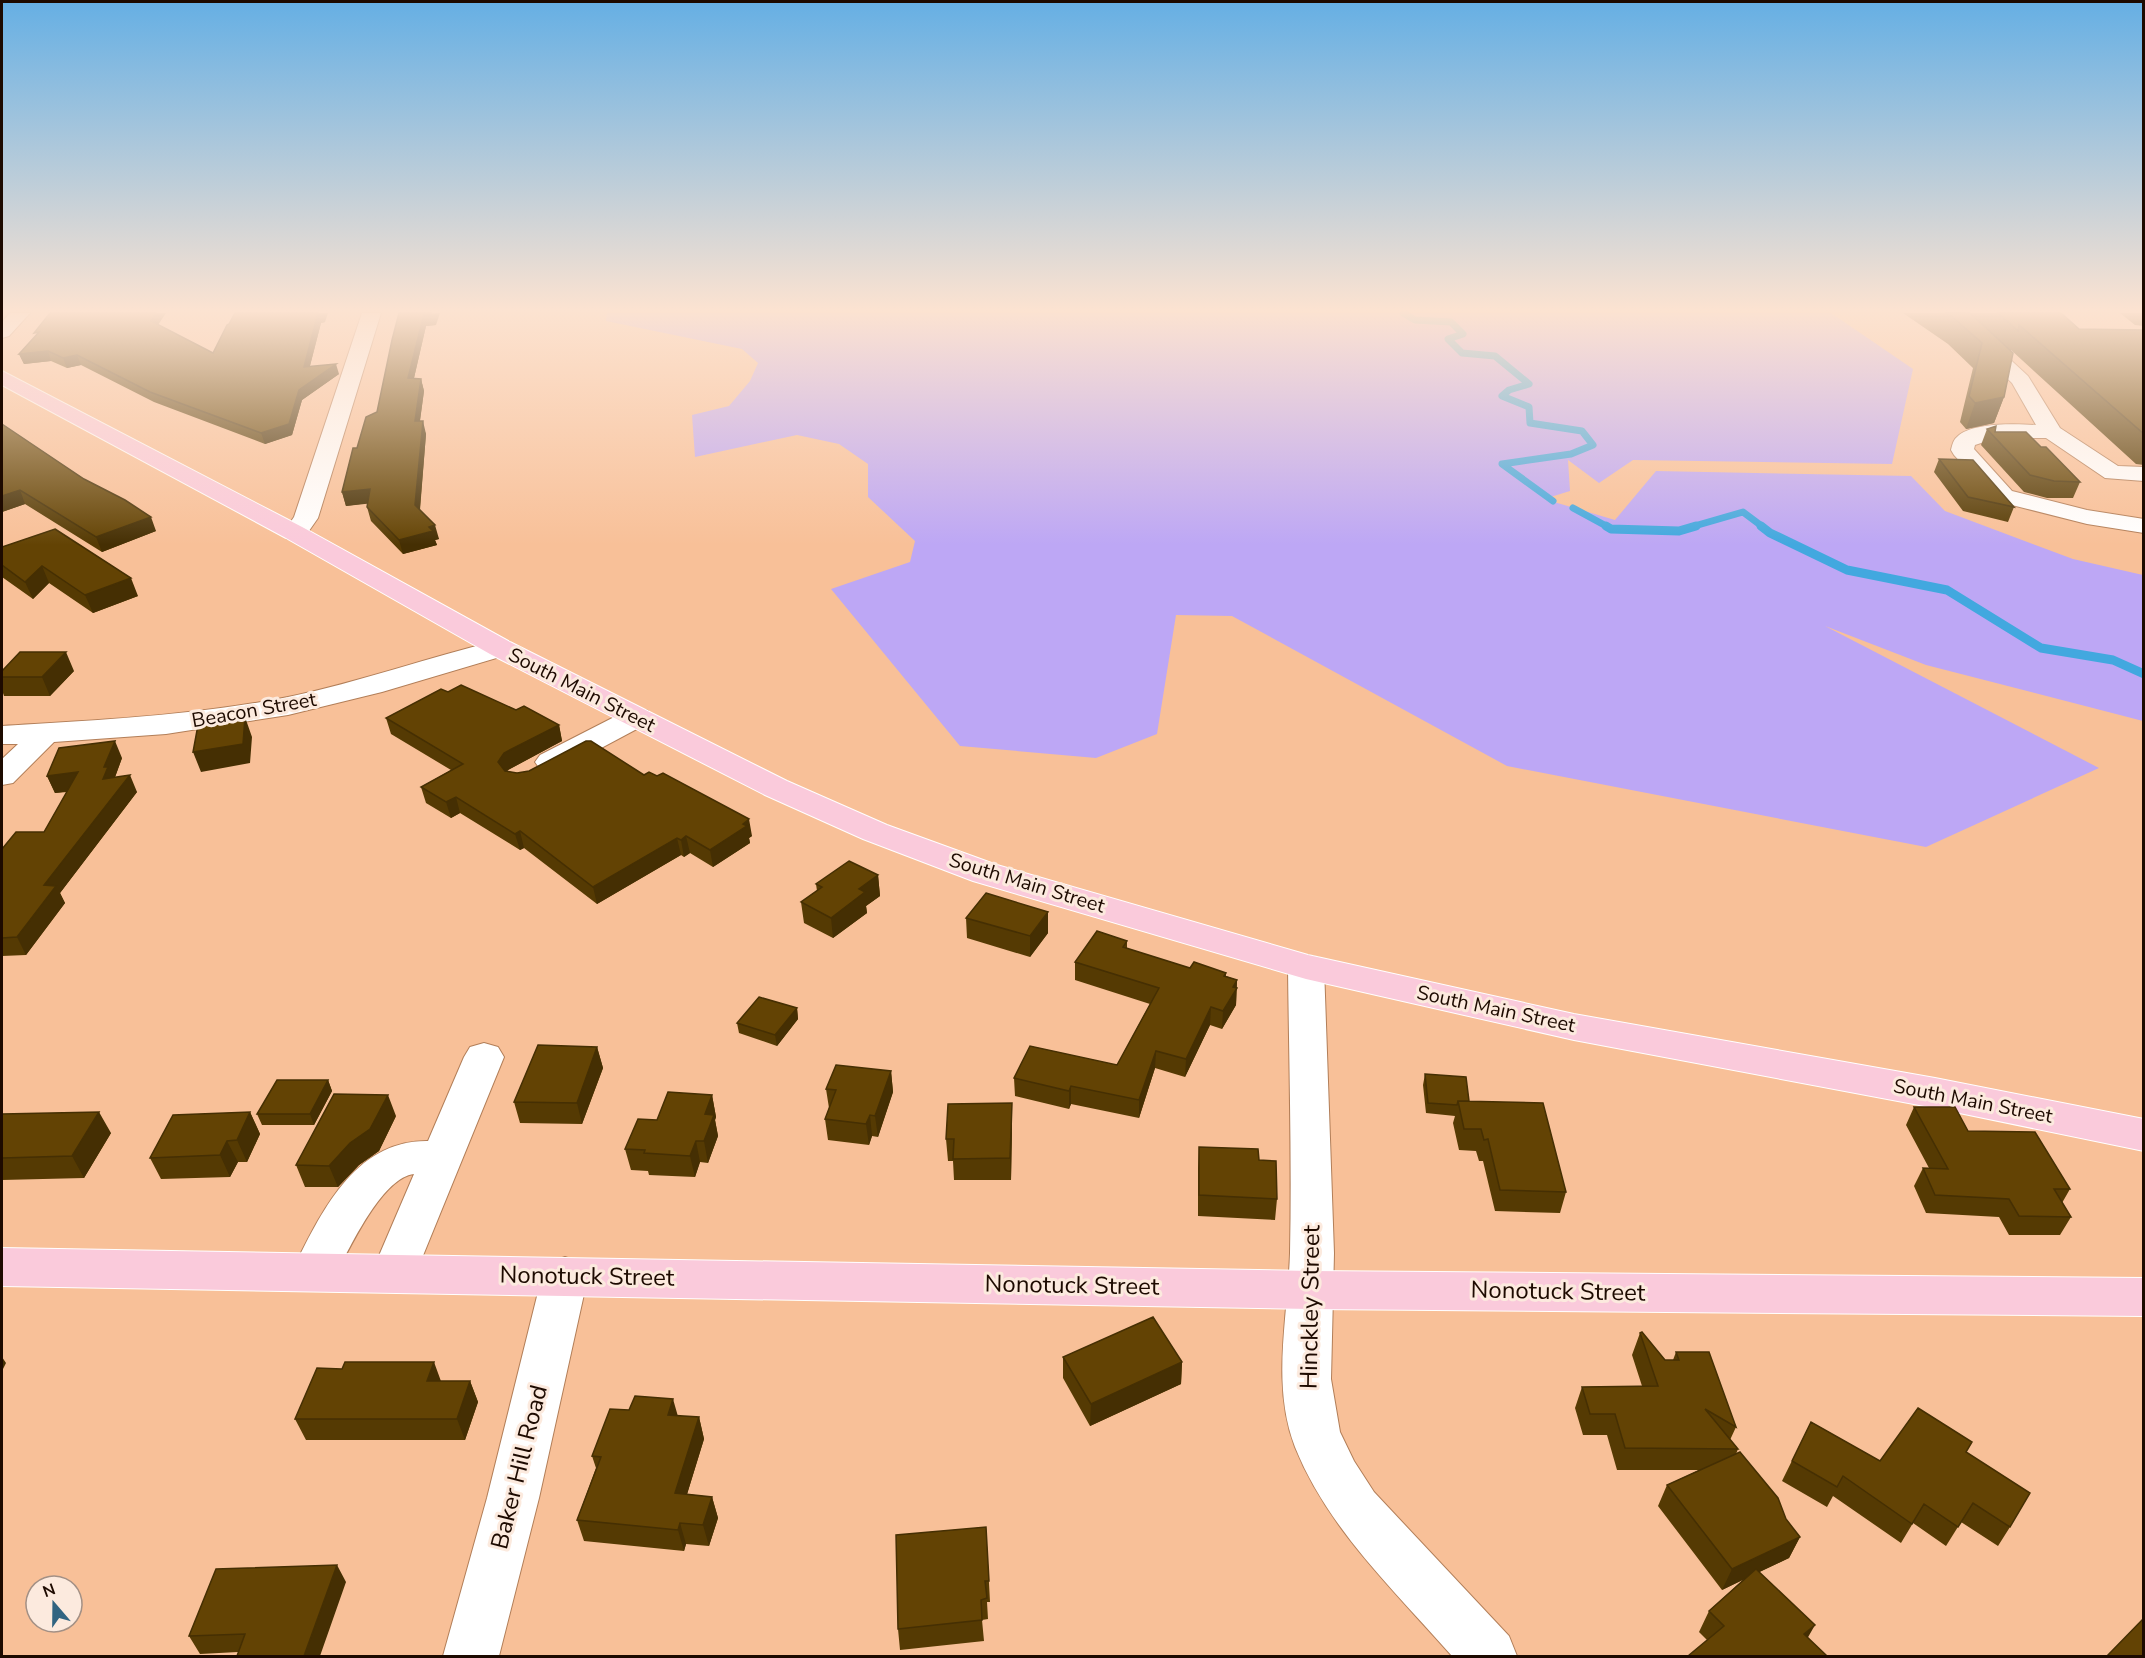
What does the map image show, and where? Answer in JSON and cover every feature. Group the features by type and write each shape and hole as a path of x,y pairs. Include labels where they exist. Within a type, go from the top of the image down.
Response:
{"main road":[{"name":"South Main Street","path":"27,390 295,533 500,648 776,788 874,832 985,873 1306,967 1574,1027 1923,1091 2144,1135"},
{"name":"Nonotuck Street","path":"2,1267 395,1272 1311,1290 2144,1297"}],"street":[{"path":"295,533 306,518 347,390"},
{"path":"2027,390 2051,432 2113,473 2144,474"},
{"path":"2051,432 1979,433 1965,441 1962,450 2004,496 2087,518 2144,526"},
{"name":"Beacon Street","path":"2,735 139,728 231,716 328,697 500,648"},
{"path":"531,773 637,717"},
{"path":"2,776 45,734"},
{"name":"Hinckley Street","path":"1306,967 1311,1290 1306,1371 1311,1420 1322,1452 1337,1482 1356,1509 1489,1656"},
{"path":"395,1272 484,1057"},
{"path":"315,1271 359,1194 376,1175 399,1160 442,1158"},
{"name":"Baker Hill Road","path":"471,1656 513,1498 565,1276"}],"shaded area":[{"path":"742,390 1908,390 1892,464 1633,460 1599,483 1568,460 1570,491 1544,499 1615,520 1656,471 1911,476 1945,511 2073,559 2143,575 2143,721 1926,665 1825,626 2099,768 1926,847 1507,766 1232,616 1176,615 1157,734 1096,758 960,746 831,589 910,562 915,541 868,497 868,464 839,444 797,435 695,457 692,415 729,406"}],"building":[{"path":"147,390 299,390 289,424 261,433"},
{"path":"382,390 419,390 415,421 423,421 415,505 435,525 429,527 433,531 399,540 367,507 370,489 342,492 353,448 357,448 366,417 377,412"},
{"path":"1970,390 2005,390 2004,397 1975,403 1969,396"},
{"path":"2094,390 2144,390 2144,434"},
{"path":"2,424 84,479 125,500 151,517 96,537 20,490 2,496"},
{"path":"1996,426 1995,432 2026,432 2041,447 2046,447 2080,482 2054,481 2030,475 1987,429"},
{"path":"1939,459 1973,460 2014,507 1968,497"},
{"path":"55,529 131,578 85,595 42,566 25,582 2,565 2,547"},
{"path":"20,652 66,652 42,677 2,677 2,671"},
{"path":"461,685 516,710 524,706 559,725 504,753 498,762 505,771 517,773 529,771 586,741 591,741 644,775 649,772 657,776 663,773 749,819 743,824 747,826 710,850 686,836 681,840 677,838 593,887 520,831 515,834 456,797 446,802 421,787 463,764 386,718 441,689 448,692"},
{"path":"245,717 243,744 193,752 198,725"},
{"path":"115,741 104,767 108,767 103,779 130,775 44,885 56,886 17,937 2,938 2,849 16,832 44,832 78,772 47,776 59,748"},
{"path":"849,861 878,875 859,889 865,892 831,918 801,902 822,887 816,884"},
{"path":"986,893 1048,912 1030,936 966,918"},
{"path":"1097,931 1127,941 1123,947 1190,968 1194,962 1226,973 1224,976 1237,980 1233,987 1237,988 1223,1011 1211,1007 1186,1059 1156,1051 1139,1100 1071,1086 1069,1091 1014,1078 1030,1046 1117,1065 1159,988 1075,962"},
{"path":"759,997 797,1008 775,1035 737,1023"},
{"path":"538,1045 597,1047 577,1103 514,1102"},
{"path":"836,1065 891,1071 875,1116 870,1115 866,1124 825,1119 836,1090 826,1089"},
{"path":"1425,1074 1466,1077 1469,1101 1458,1101 1457,1105 1428,1103"},
{"path":"277,1080 328,1080 310,1114 257,1114"},
{"path":"668,1092 712,1095 705,1114 714,1115 704,1141 696,1141 690,1156 644,1153 645,1150 625,1149 638,1119 657,1120"},
{"path":"334,1094 388,1095 370,1129 350,1143 329,1166 296,1165"},
{"path":"1458,1101 1543,1103 1566,1192 1500,1190 1488,1139 1484,1140 1481,1129 1464,1129"},
{"path":"1012,1103 1010,1158 953,1159 954,1139 946,1139 948,1104"},
{"path":"1914,1107 1955,1107 1968,1131 2035,1132 2070,1189 2054,1189 2071,1217 2019,1216 2009,1199 1935,1195 1923,1168 1948,1169"},
{"path":"99,1112 72,1156 2,1158 2,1114"},
{"path":"250,1112 237,1140 227,1141 220,1155 150,1158 173,1115"},
{"path":"1199,1147 1258,1149 1259,1160 1276,1161 1277,1199 1199,1195"},
{"path":"1153,1317 1182,1362 1091,1404 1063,1357"},
{"path":"1642,1332 1665,1360 1679,1360 1676,1352 1709,1352 1736,1427 1705,1409 1738,1449 1625,1448 1615,1414 1590,1414 1582,1387 1658,1386 1640,1333"},
{"path":"345,1362 434,1362 427,1381 470,1381 457,1419 295,1419 317,1368 342,1369"},
{"path":"635,1396 673,1399 668,1415 699,1417 675,1493 712,1497 703,1525 680,1523 678,1530 577,1520 601,1457 592,1456 610,1409 629,1410"},
{"path":"1918,1408 1972,1442 1966,1452 2030,1493 2010,1527 1973,1503 1958,1527 1924,1504 1912,1524 1843,1476 1837,1487 1792,1461 1811,1422 1880,1461"},
{"path":"1740,1452 1778,1498 1786,1519 1800,1537 1732,1569 1667,1485"},
{"path":"986,1527 989,1581 985,1581 987,1598 981,1600 982,1620 898,1629 896,1535"},
{"path":"337,1565 304,1656 237,1656 245,1634 189,1636 216,1569"},
{"path":"1756,1569 1815,1625 1804,1634 1827,1656 1688,1656 1724,1626 1709,1611"},
{"path":"2143,1619 2144,1656 2107,1656"}],"waterway":[{"path":"1509,390 1502,396 1529,407 1530,423 1582,431 1593,445 1571,454 1502,464 1553,501"},
{"path":"1573,508 1608,527"},
{"path":"1691,527 1743,512 1763,527"},
{"path":"1606,526 1611,529 1679,531 1696,526"},
{"path":"1761,526 1770,533 1847,570 1947,590 2041,648 2113,660 2144,674"}]}
